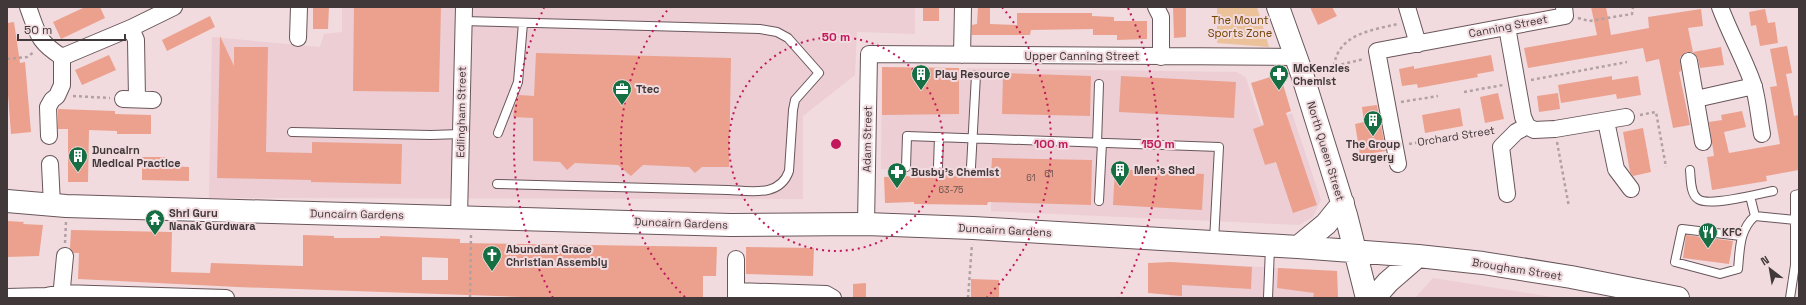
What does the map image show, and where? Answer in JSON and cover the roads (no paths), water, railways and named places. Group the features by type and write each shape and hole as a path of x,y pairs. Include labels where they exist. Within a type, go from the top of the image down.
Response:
{"street":[{"path":"28,7 38,36 45,45 62,57"},
{"path":"62,57 131,28 174,7"},
{"path":"298,7 298,38"},
{"path":"962,55 963,7"},
{"path":"1156,7 1161,17 1161,57"},
{"name":"North Queen Street","path":"1278,7 1296,57 1343,203 1367,298"},
{"path":"1720,7 1727,27 1745,63 1754,86 1762,134"},
{"name":"Canning Street","path":"1398,164 1387,105 1374,54 1507,27 1564,11"},
{"name":"Edlingham Street","path":"464,14 461,134 466,217"},
{"path":"1409,14 1418,44"},
{"path":"1507,27 1523,117 1521,129 1501,147 1507,194"},
{"path":"131,28 136,40 130,99 153,100"},
{"name":"Upper Canning Street","path":"869,54 1296,57"},
{"name":"Adam Street","path":"866,224 869,54"},
{"path":"49,136 48,107 60,90 62,57"},
{"path":"1689,61 1703,142"},
{"path":"1696,99 1754,86"},
{"path":"1521,129 1555,129 1626,117"},
{"path":"1606,121 1616,169 1631,189"},
{"path":"50,164 59,205"},
{"name":"Duncairn Gardens","path":"7,201 59,205 731,225 866,224 973,228 1355,251"},
{"path":"1298,247 1326,224 1343,203"},
{"name":"Brougham Street","path":"1355,251 1483,263 1564,276 1665,297"},
{"path":"61,296 65,256"},
{"path":"1374,298 1388,282 1418,256"},
{"path":"736,259 736,294 826,294 833,298"},
{"path":"7,297 61,296 226,298"}],"lane":[{"path":"464,14 523,23 760,29 777,32 788,38 818,73 795,100 789,171 786,180 778,187 767,191 497,184"},
{"path":"498,133 518,82 523,23"},
{"path":"972,167 976,75"},
{"path":"1099,84 1099,201"},
{"path":"292,132 431,135 461,134"},
{"path":"906,166 907,136 1219,147 1214,242"},
{"path":"938,166 939,137"},
{"path":"1690,170 1692,189 1697,199 1704,202 1716,202 1773,191"},
{"path":"1790,298 1797,265 1795,195 1799,194"},
{"path":"1750,196 1755,216"},
{"path":"1741,236 1682,229 1675,262 1720,274 1738,269 1741,236 1748,222 1755,216 1795,220"},
{"path":"1268,298 1270,245"}],"place":[{"name":"Play Resource","path":"921,91"},
{"name":"McKenzies Chemist","path":"1279,91"},
{"name":"Ttec","path":"622,106"},
{"name":"The Group Surgery","path":"1373,137"},
{"name":"Duncairn Medical Practice","path":"78,173"},
{"name":"Men's Shed","path":"1120,187"},
{"name":"Busby's Chemist","path":"897,189"},
{"name":"Shri Guru Nanak Gurdwara","path":"155,236"},
{"name":"KFC","path":"1708,249"},
{"name":"Abundant Grace Christian Assembly","path":"492,272"}],"park label":[{"name":"The Mount Sports Zone","path":"1240,26"}]}
